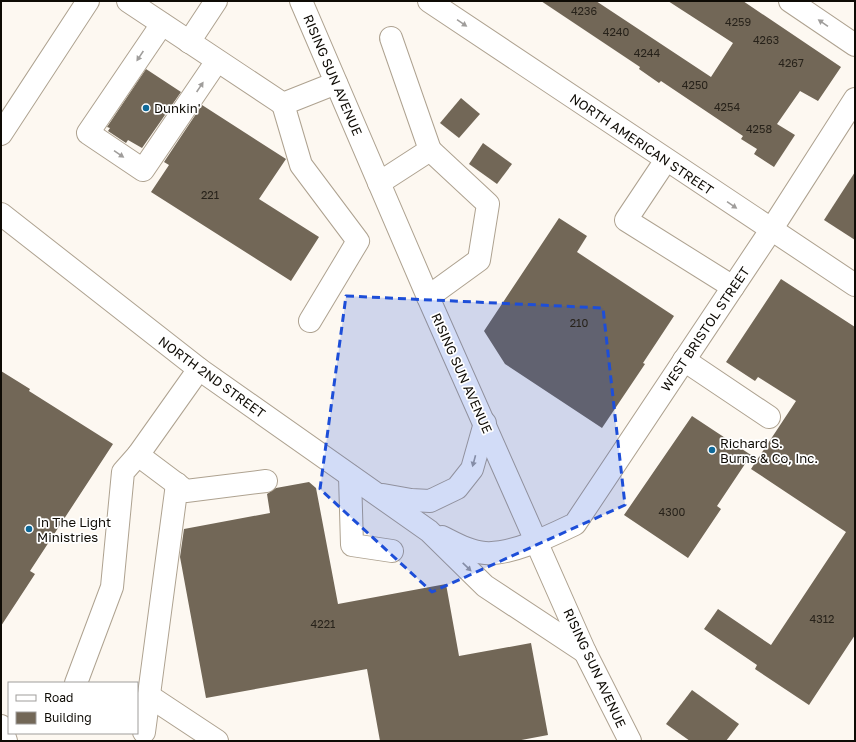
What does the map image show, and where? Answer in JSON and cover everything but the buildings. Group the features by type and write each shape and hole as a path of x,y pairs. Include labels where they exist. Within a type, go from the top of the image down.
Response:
{"street":[{"path":"1,134 88,1"},
{"path":"128,1 283,104 301,165 358,241 310,321"},
{"path":"189,42 216,1"},
{"name":"RISING SUN AVENUE","path":"301,1 428,297 538,542 624,740"},
{"name":"NORTH AMERICAN STREET","path":"429,1 855,285"},
{"path":"790,1 855,45"},
{"path":"162,24 88,133 143,170 217,61"},
{"path":"391,38 430,150 488,204 479,260 428,297"},
{"path":"283,104 336,83"},
{"name":"WEST BRISTOL STREET","path":"538,542 575,524 771,230 855,99"},
{"path":"379,183 430,150"},
{"path":"666,160 626,220 732,287"},
{"name":"NORTH 2ND STREET","path":"1,214 199,369 350,476 378,494 428,531 485,586 585,652"},
{"path":"684,360 769,417"},
{"path":"77,682 112,587 123,472 138,456 199,369"},
{"path":"378,494 411,500 430,500 457,488 472,469 484,423"},
{"path":"138,456 186,491 266,481"},
{"path":"350,476 352,545 392,551"},
{"path":"145,733 177,484"},
{"name":"NORTH 2ND STREET","path":"428,531 465,548 486,553 538,542"},
{"path":"149,696 217,741"},
{"path":"1,726 6,741"}],"highlighted area":[{"path":"346,296 603,308 625,505 432,592 320,489"}],"place":[{"name":"Dunkin'","path":"146,108"},
{"name":"Richard S. Burns & Co, Inc.","path":"712,450"},
{"name":"In The Light Ministries","path":"29,529"}]}
